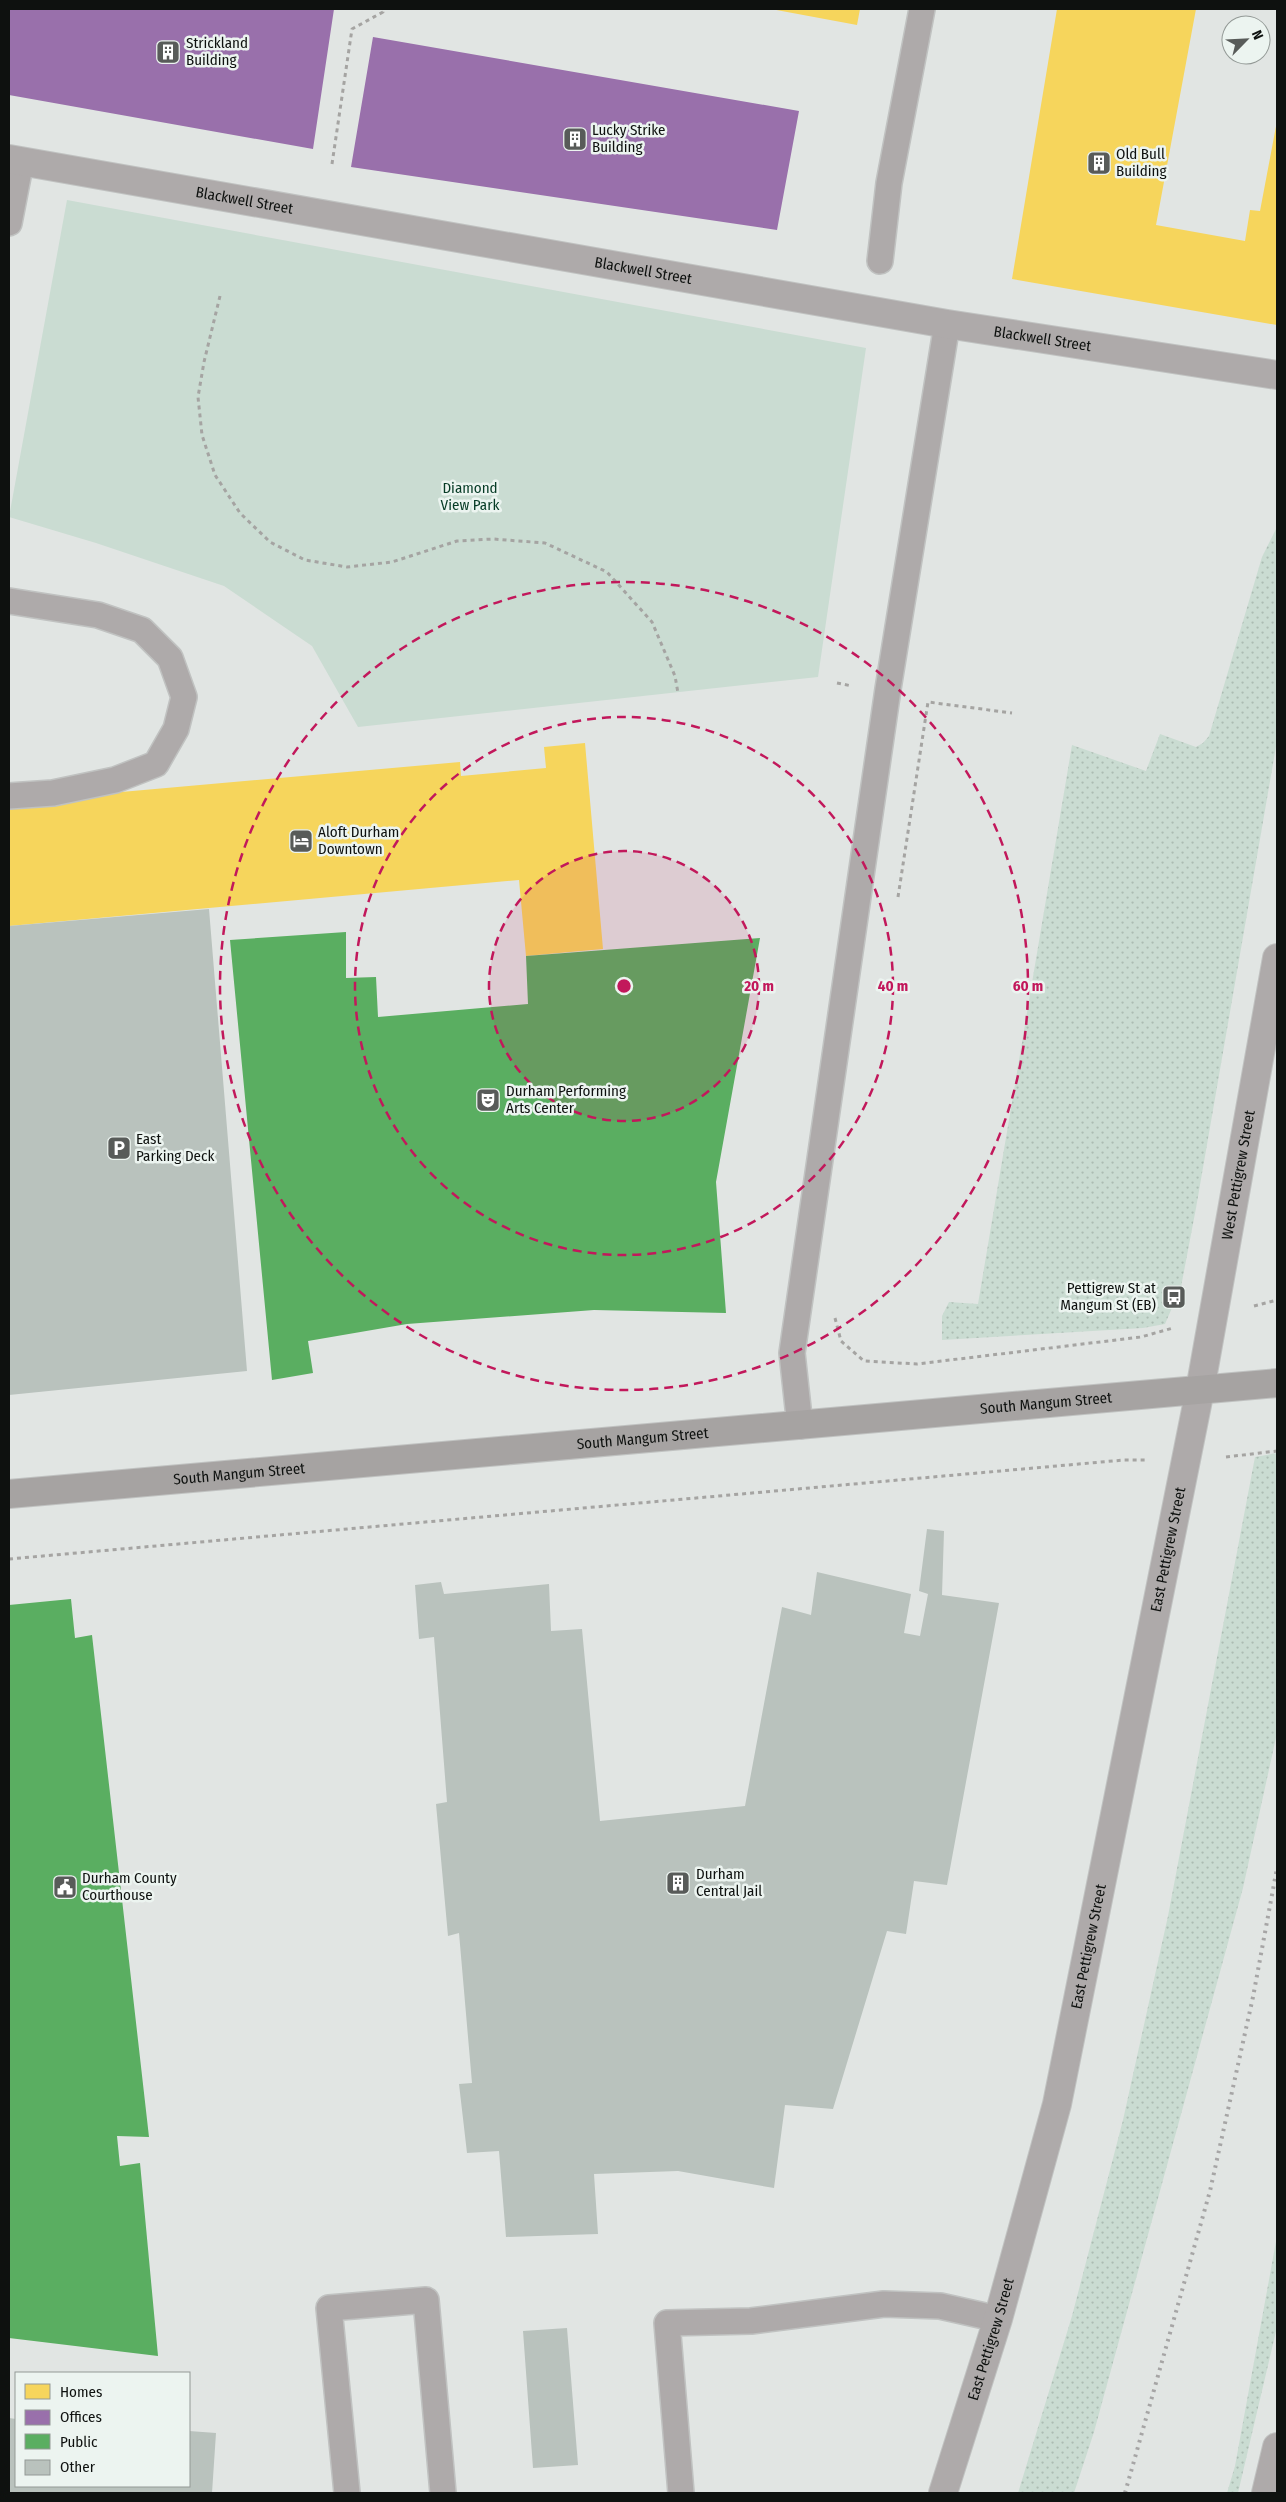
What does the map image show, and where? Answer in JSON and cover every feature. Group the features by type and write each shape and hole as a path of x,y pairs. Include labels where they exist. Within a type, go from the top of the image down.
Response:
{"main road":[{"name":"South Mangum Street","path":"9,1494 1277,1383"}],"street":[{"name":"Blackwell Street","path":"15,160 947,324 1277,375"},
{"name":"West Pettigrew Street","path":"1200,1390 1277,958"},
{"name":"East Pettigrew Street","path":"943,2493 998,2319 1057,2104 1200,1390"},
{"path":"1266,2493 1277,2447"}],"lane":[{"path":"880,260 889,183 922,9"},
{"path":"9,224 15,160"},
{"path":"800,1426 792,1353 888,689 947,324"},
{"path":"9,600 98,615 142,630 170,658 184,697 176,729 156,764 115,780 53,793 9,796"},
{"path":"347,2493 329,2308 426,2300 443,2493"},
{"path":"681,2493 667,2323 751,2320 884,2304 940,2306 998,2319"}],"path":[{"path":"332,164 352,29 382,12 383,9"},
{"path":"220,296 204,362 198,397 202,435 215,475 240,513 270,542 305,560 347,567 392,562 457,540 494,539 546,544 607,572 652,622 675,676 678,693"},
{"path":"837,683 860,688"},
{"path":"896,907 928,702 1012,713"},
{"path":"835,1315 841,1341 864,1361 917,1364 1141,1337 1277,1300"},
{"path":"9,1559 1124,1460 1185,1460 1277,1451"}],"green space":[{"name":"Diamond View Park","path":"67,200 866,348 818,677 358,727 312,646 224,586 96,543 9,517"},
{"path":"1277,527 1277,741 1181,1287 1165,1324 1143,1328 942,1340 942,1316 949,1302 978,1304 1072,745 1146,771 1160,734 1196,747 1203,743 1209,736 1262,557"},
{"path":"1277,1453 1277,1733 1243,1888 1094,2432 1074,2493 1018,2493 1072,2316 1123,2120 1168,1916 1255,1457"},
{"path":"1277,2236 1277,2327 1238,2493 1227,2493 1235,2466"}],"building: Homes":[{"path":"771,9 860,9 857,25"},
{"name":"Old Bull Building","path":"1057,9 1196,9 1156,225 1245,241 1250,210 1260,211 1277,121 1277,325 1012,279"},
{"name":"Aloft Durham Downtown","path":"585,743 603,949 526,956 519,880 9,926 9,802 460,762 461,776 546,768 544,747"}],"building: Offices":[{"name":"Strickland Building","path":"9,9 334,9 313,149 9,95"},
{"name":"Lucky Strike Building","path":"373,37 799,111 777,230 351,167"}],"building: Public":[{"name":"Durham Performing Arts Center","path":"346,932 346,978 376,977 378,1017 528,1004 526,956 760,938 716,1182 726,1313 594,1310 407,1324 308,1341 313,1373 272,1380 230,940"},
{"name":"Durham County Courthouse","path":"71,1599 75,1638 92,1635 149,2137 117,2136 120,2166 140,2163 158,2356 9,2338 9,1605"}],"building: Other":[{"name":"East Parking Deck","path":"209,909 247,1371 9,1395 9,926"},
{"name":"Durham Central Jail","path":"927,1529 944,1531 942,1595 999,1603 947,1885 914,1881 906,1934 887,1931 833,2109 785,2105 774,2188 678,2171 594,2174 598,2234 506,2237 499,2151 467,2153 459,2084 472,2083 459,1933 448,1936 436,1804 447,1802 434,1637 419,1639 415,1585 441,1582 444,1594 549,1584 551,1631 582,1629 600,1821 745,1806 782,1607 811,1615 817,1572 911,1594 904,1633 920,1636 928,1594 919,1591"},
{"path":"567,2328 578,2465 533,2468 523,2331"},
{"path":"9,2418 15,2419 15,2487 190,2487 190,2431 216,2433 212,2493 9,2493"}],"railway":[{"path":"1125,2493 1210,2191 1253,1997 1277,1868"}],"place":[{"name":"Strickland Building","path":"168,52"},
{"name":"Lucky Strike Building","path":"575,139"},
{"name":"Old Bull Building","path":"1099,163"},
{"name":"Aloft Durham Downtown","path":"301,841"},
{"name":"Durham Performing Arts Center","path":"488,1100"},
{"name":"East Parking Deck","path":"119,1148"},
{"name":"Pettigrew St at Mangum St (EB)","path":"1174,1297"},
{"name":"Durham Central Jail","path":"678,1883"},
{"name":"Durham County Courthouse","path":"65,1887"}]}
